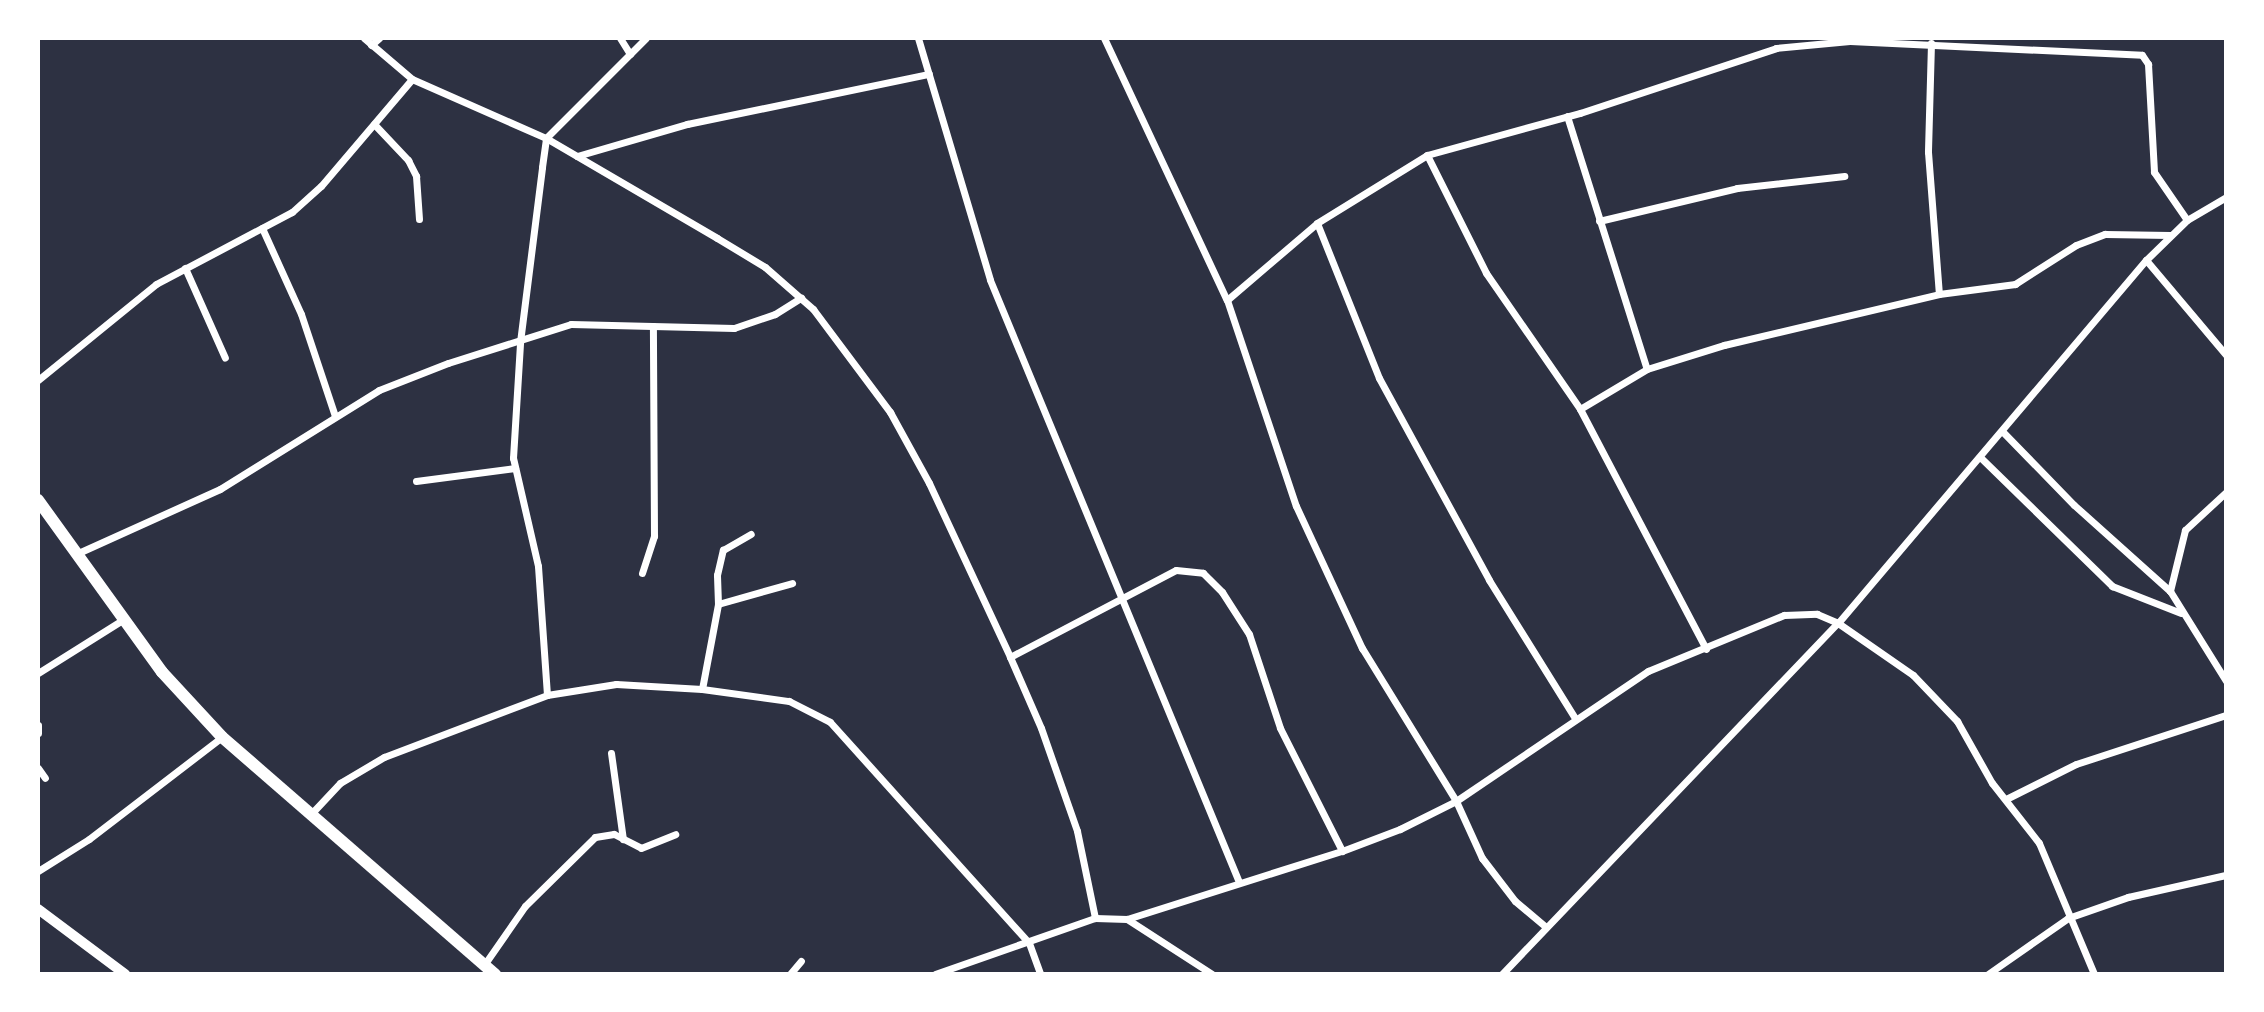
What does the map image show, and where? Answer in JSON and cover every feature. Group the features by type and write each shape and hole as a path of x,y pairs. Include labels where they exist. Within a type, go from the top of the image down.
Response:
{"main road":[{"path":"38,500 162,672 222,737 495,974"}],"street":[{"path":"364,38 412,79 546,138 765,267 801,298 849,353 890,412 929,483 1041,728 1077,831 1095,918"},
{"path":"371,45 379,38"},
{"path":"620,38 630,54"},
{"path":"547,695 538,566 515,468 520,342 546,138 646,38"},
{"path":"918,38 990,280 1084,510 1124,594 1240,883"},
{"path":"1104,38 1227,300 1296,506 1362,648 1456,801 1488,867 1515,901 1545,926"},
{"path":"1227,300 1317,223 1427,155 1567,116 1776,48 1850,41 2142,55 2148,64 2154,172 2187,220"},
{"path":"1931,43 1928,152 1939,294"},
{"path":"577,156 687,124 929,74"},
{"path":"38,380 156,284 292,212 321,186 412,79"},
{"path":"1567,116 1647,369"},
{"path":"374,124 408,160 416,176 419,219"},
{"path":"1427,155 1486,273 1580,409 1706,649"},
{"path":"1599,221 1737,188 1844,176"},
{"path":"1502,974 1545,926 1838,623 2146,260 2187,220 2225,197"},
{"path":"1317,223 1379,378 1489,580 1575,718"},
{"path":"262,228 301,314 335,416"},
{"path":"1580,409 1647,369 1724,345 1939,294 2015,284 2076,245 2105,234 2170,235"},
{"path":"2146,260 2225,355"},
{"path":"185,268 225,358"},
{"path":"76,554 220,489 379,390 571,324 734,328 775,314 801,298"},
{"path":"642,573 654,536 653,326"},
{"path":"2002,431 2074,505 2170,591 2225,681"},
{"path":"1980,457 2112,586 2164,603 2185,615"},
{"path":"416,481 515,468"},
{"path":"2170,591 2185,530 2225,492"},
{"path":"702,689 718,604 723,550 751,534"},
{"path":"1010,657 1124,594 1175,570 1203,573 1222,592 1249,634 1280,728 1342,851"},
{"path":"718,604 792,583"},
{"path":"935,974 1095,918 1127,919 1342,851 1456,801 1648,671 1784,615 1816,614 1838,623 1913,675 1956,720 1992,783 2039,842 2068,918 2094,974"},
{"path":"38,673 124,619"},
{"path":"310,815 340,783 384,757 547,695 616,684 702,689 789,701 830,722 1029,943 1040,974"},
{"path":"2006,799 2076,764 2225,715"},
{"path":"38,725 38,733"},
{"path":"38,871 89,839 222,737"},
{"path":"611,753 623,839"},
{"path":"38,768 45,778"},
{"path":"484,965 525,906 579,847 595,836 614,834 641,848 675,834"},
{"path":"1988,974 2068,918 2128,897 2225,875"},
{"path":"38,909 125,974"},
{"path":"1127,919 1212,974"},
{"path":"790,974 801,961"}]}
